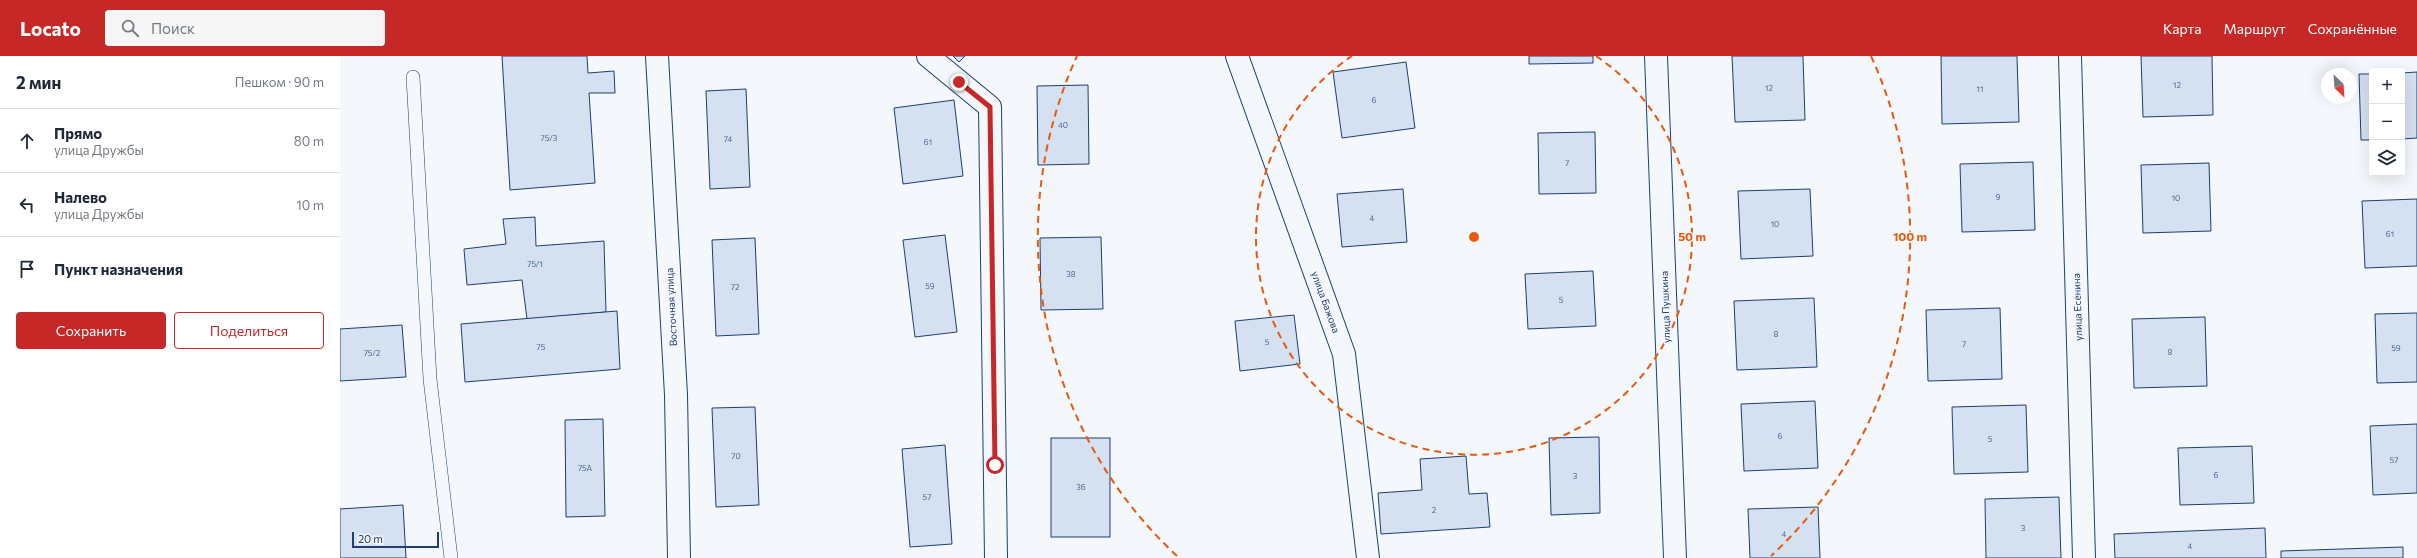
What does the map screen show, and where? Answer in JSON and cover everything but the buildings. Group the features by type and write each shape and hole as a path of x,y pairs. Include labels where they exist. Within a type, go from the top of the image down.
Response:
{"street":[{"name":"Восточная улица","path":"657,56 676,395 679,558"},
{"path":"928,56 990,107 996,558"},
{"name":"улица Бажова","path":"1237,56 1344,354 1368,558"},
{"name":"улица Пушкина","path":"1656,56 1675,558"},
{"name":"улица Есенина","path":"2070,56 2084,558"}],"lane":[{"path":"413,77 430,379 451,558"}],"route":[{"path":"959,82 990,107 995,465"}]}
